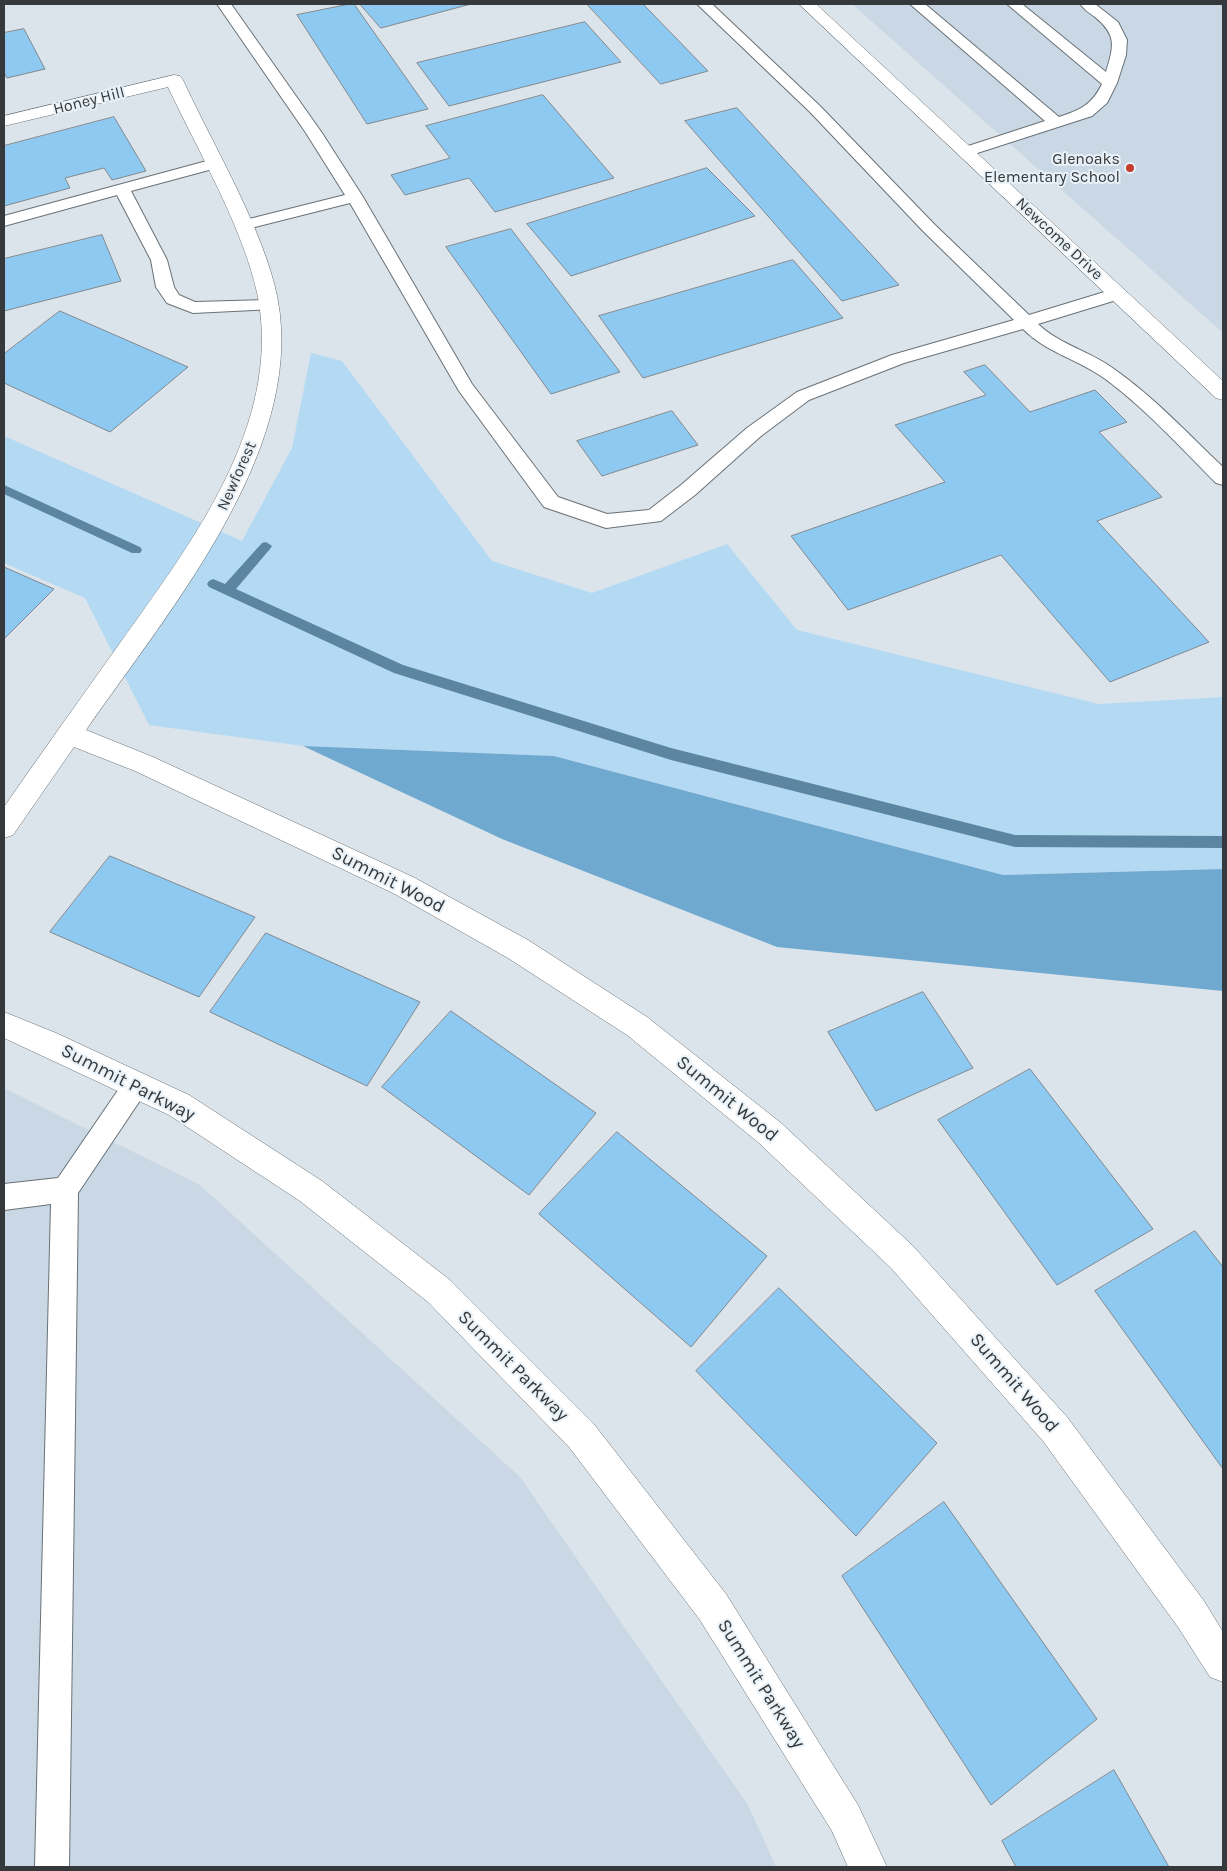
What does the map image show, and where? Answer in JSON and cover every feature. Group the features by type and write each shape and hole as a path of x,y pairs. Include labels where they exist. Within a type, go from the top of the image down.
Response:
{"street":[{"name":"Newcome Drive","path":"807,4 1223,393"},
{"name":"Honey Hill","path":"4,122 174,80"},
{"name":"Newforest","path":"4,827 187,567 227,504 250,453 264,404 271,357 268,305 262,273 243,225 174,80"},
{"name":"Summit Wood","path":"69,734 144,764 403,885 518,949 645,1032 770,1133 902,1257 1055,1430 1191,1614 1223,1664"},
{"name":"Summit Parkway","path":"4,1026 46,1042 178,1105 311,1191 431,1286 581,1435 713,1607 845,1818 868,1867"}],"lane":[{"path":"224,4 314,133 355,197 465,387 551,502 606,521 654,516 754,432 803,396 898,359 1117,294"},
{"path":"704,4 815,109 929,228 1044,339 1107,372 1151,409 1223,478"},
{"path":"917,4 1055,122"},
{"path":"1014,4 1110,83"},
{"path":"965,152 1087,113 1102,100 1119,55 1120,40 1114,25 1087,4"},
{"path":"4,221 214,164"},
{"path":"122,189 159,260 165,287 172,299 193,308 268,305"},
{"path":"243,225 355,197"},
{"path":"52,1867 65,1190 136,1085"},
{"path":"4,1197 65,1190"}],"shaded area":[{"name":"Glenoaks Elementary School","path":"852,4 1223,4 1223,333"},
{"path":"311,353 342,361 492,561 592,593 727,544 797,630 1099,704 1223,697 1223,869 1003,875 554,756 303,746 149,725 85,598 4,563 4,436 242,541 292,448"},
{"path":"303,746 554,756 1003,875 1223,869 1223,991 777,947 502,839"},
{"path":"4,1088 200,1185 520,1477 748,1805 776,1867 4,1867"}],"building":[{"path":"354,4 428,109 367,124 297,15"},
{"path":"360,4 471,4 381,28"},
{"path":"587,4 643,4 708,71 661,84"},
{"path":"585,22 621,62 449,106 417,63"},
{"path":"24,29 45,69 7,78 4,72 4,33"},
{"path":"543,95 614,178 495,212 469,178 405,195 391,175 450,158 426,126"},
{"path":"737,108 899,285 842,301 685,121"},
{"path":"114,117 146,171 112,180 104,168 65,178 70,188 4,206 4,146"},
{"path":"707,168 755,216 571,276 527,224"},
{"path":"511,229 620,372 551,394 446,247"},
{"path":"102,235 121,281 4,311 4,259"},
{"path":"793,260 843,318 643,378 599,316"},
{"path":"60,311 188,367 110,432 4,383 4,354"},
{"path":"985,365 1030,412 1095,390 1127,422 1099,432 1162,497 1097,521 1209,642 1110,682 1001,555 848,610 791,536 945,482 895,425 986,395 964,372"},
{"path":"672,411 698,445 602,476 577,441"},
{"path":"4,567 54,589 4,639"},
{"path":"110,856 255,917 199,997 50,932"},
{"path":"266,933 420,1002 367,1086 210,1012"},
{"path":"923,992 973,1068 876,1111 828,1032"},
{"path":"451,1011 596,1113 529,1195 382,1087"},
{"path":"1030,1069 1153,1229 1057,1285 938,1120"},
{"path":"617,1132 767,1256 691,1347 539,1214"},
{"path":"1195,1231 1223,1267 1223,1469 1095,1291"},
{"path":"779,1288 937,1443 856,1536 696,1371"},
{"path":"944,1502 1097,1719 991,1805 842,1576"},
{"path":"1114,1770 1169,1867 1016,1867 1002,1841"}],"waterway":[{"path":"4,489 136,550"},
{"path":"227,591 266,546"},
{"path":"213,584 227,591"},
{"path":"227,591 399,669 671,754 1015,841 1223,842"}],"place":[{"name":"Glenoaks Elementary School","path":"1130,168"}]}
